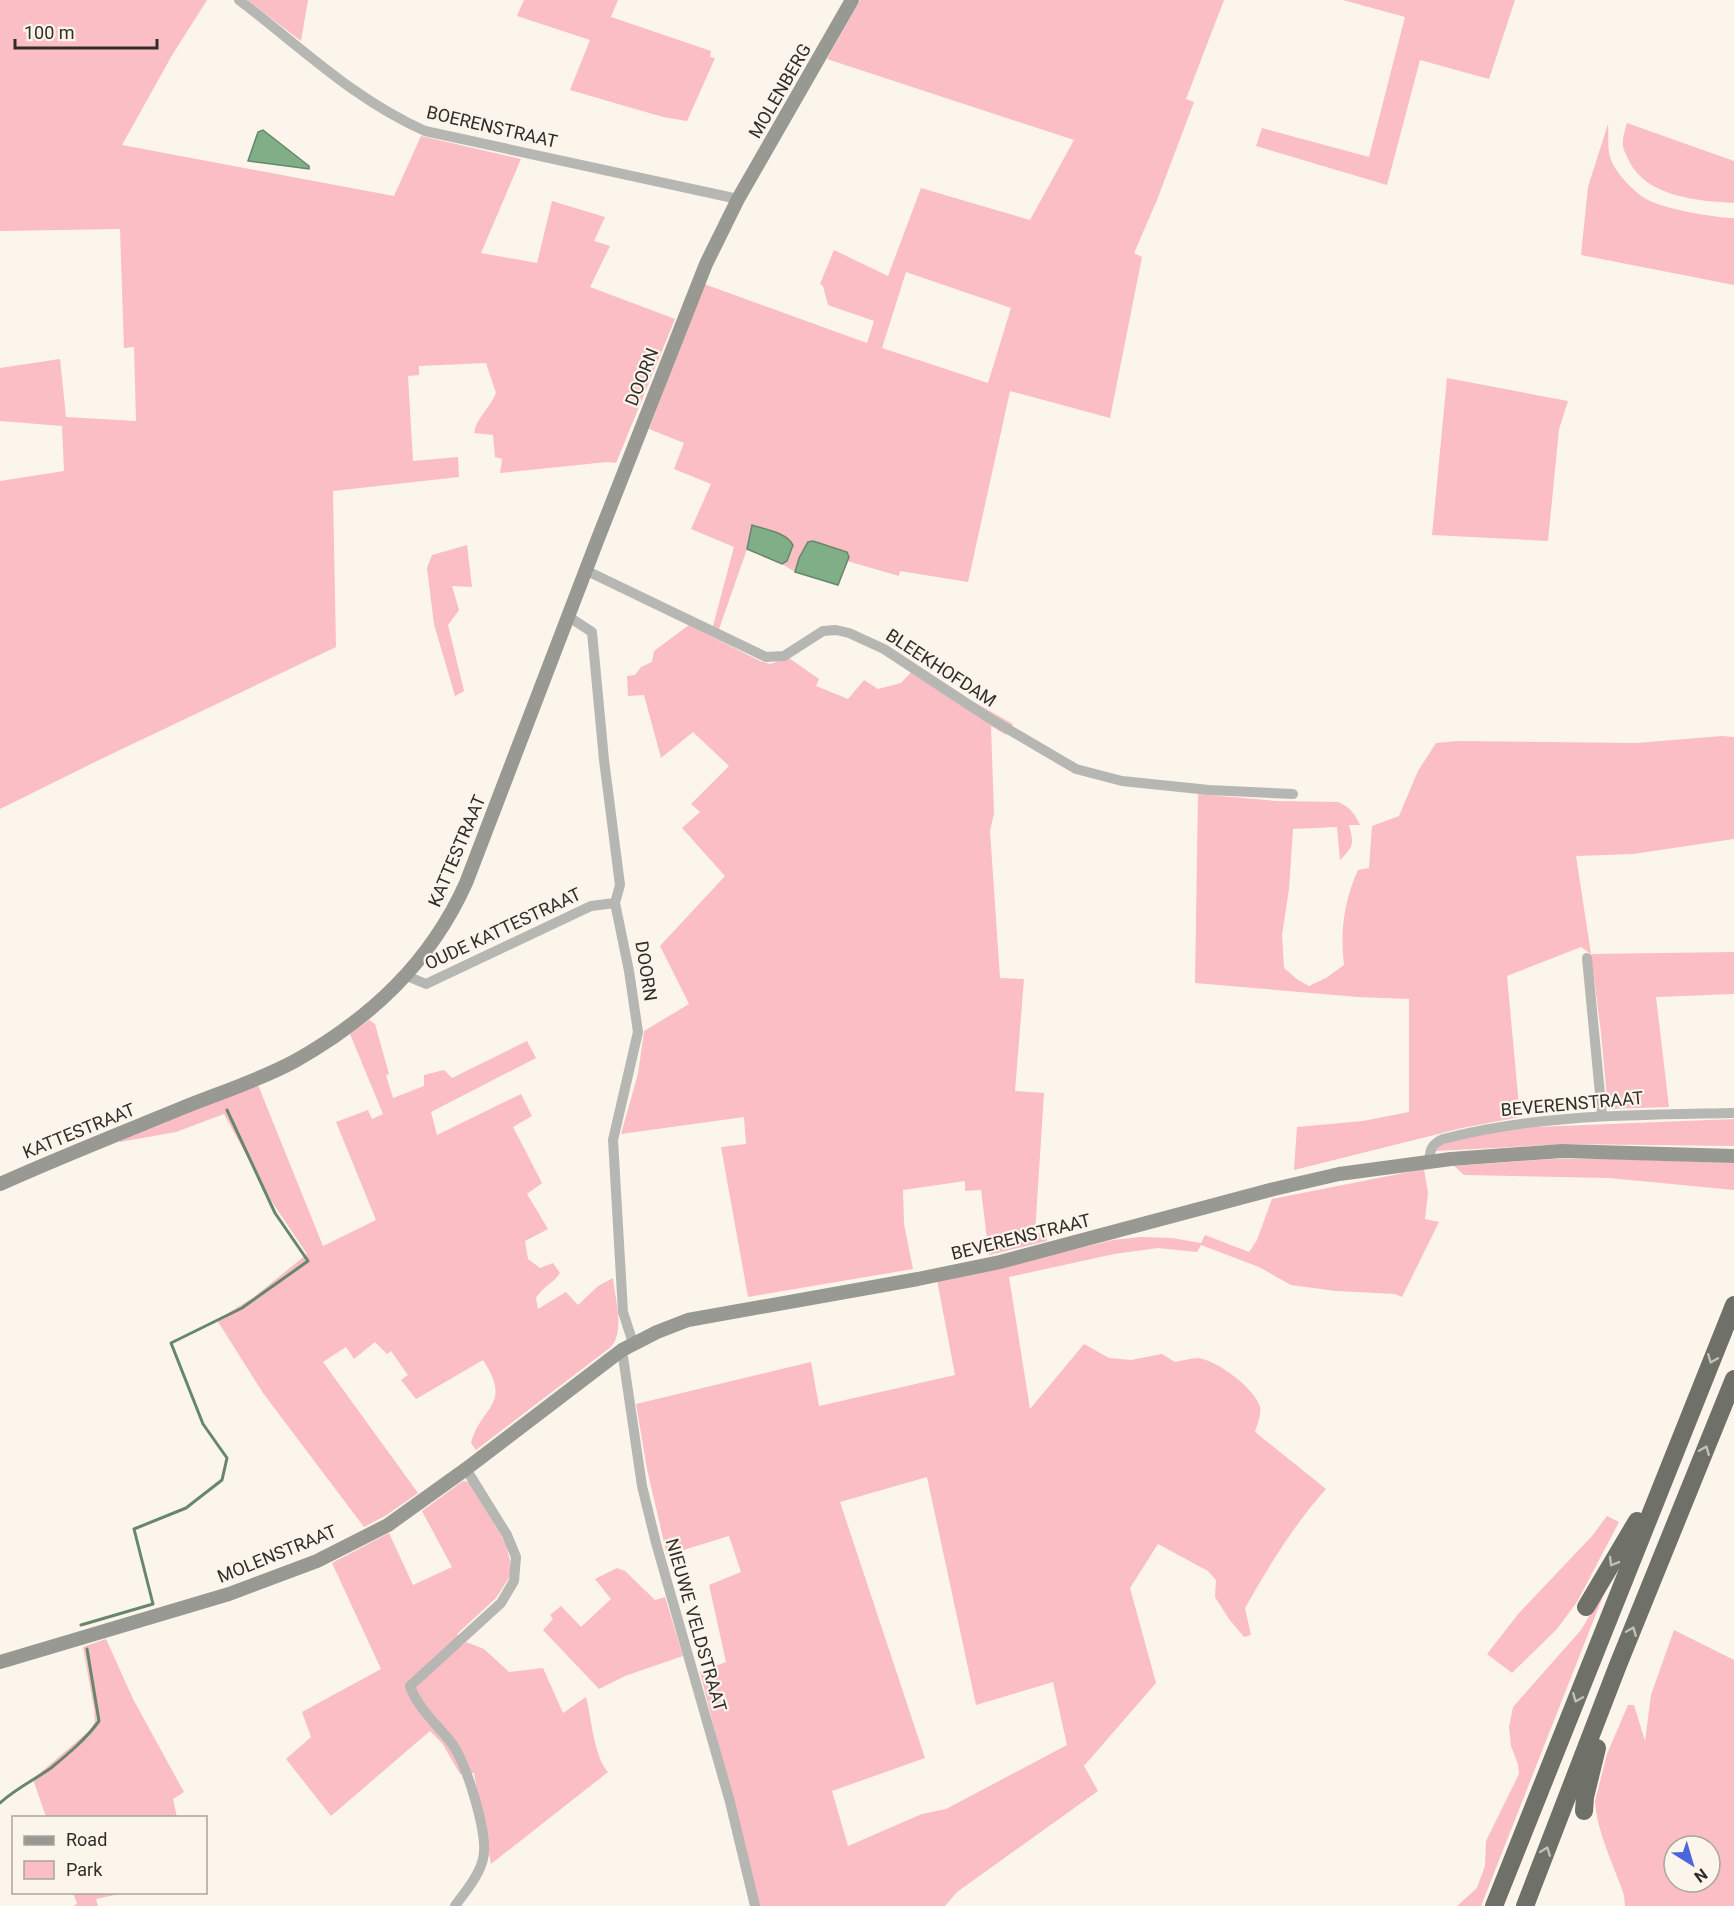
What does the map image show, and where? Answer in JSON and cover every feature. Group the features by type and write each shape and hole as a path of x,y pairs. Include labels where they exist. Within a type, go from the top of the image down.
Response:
{"highway":[{"path":"1494,1906 1734,1305"},
{"path":"1525,1906 1618,1665 1734,1379"},
{"path":"1586,1607 1639,1516 1660,1487"},
{"path":"1584,1811 1590,1774 1618,1665"}],"street":[{"name":"BOERENSTRAAT","path":"239,0 363,97 394,117 425,130 738,199"},
{"name":"MOLENBERG","path":"738,199 852,0"},
{"name":"DOORN","path":"585,570 706,264 738,199"},
{"name":"KATTESTRAAT","path":"0,1184 294,1061 366,1014 407,976 446,923 466,883 585,570"},
{"name":"BLEEKHOFDAM","path":"585,570 766,657 783,656 823,631 836,630 849,633 884,649 988,718 1077,770 1132,782 1209,790 1293,794"},
{"name":"DOORN","path":"569,617 592,632 604,760 620,885 615,903 638,1032 613,1140 623,1312 628,1346"},
{"name":"OUDE KATTESTRAAT","path":"407,976 426,984 591,906 615,903"},
{"path":"1587,958 1602,1115"},
{"name":"BEVERENSTRAAT","path":"1430,1161 1431,1148 1443,1139 1525,1124 1602,1115 1734,1113"},
{"name":"BEVERENSTRAAT","path":"628,1346 688,1320 918,1279 988,1264 1339,1174 1430,1161 1562,1150 1734,1156"},
{"name":"MOLENSTRAAT","path":"0,1662 221,1596 316,1561 388,1525 628,1346"},
{"name":"NIEUWE VELDSTRAAT","path":"628,1346 642,1486 658,1554 730,1802 755,1906"},
{"path":"454,1906 476,1876 483,1859 484,1844 479,1819 468,1775 454,1746 414,1697 410,1686 501,1603 514,1581 516,1557 507,1535 466,1469"}],"green space":[{"path":"0,0 207,0 171,57 122,145 394,196 421,136 521,159 481,253 537,263 552,201 605,217 594,241 610,246 590,287 675,319 616,463 500,473 502,459 495,457 493,435 474,433 496,393 486,363 419,366 419,375 408,376 413,461 458,457 459,477 333,491 336,647 0,809 0,481 64,471 62,426 0,421 0,368 60,359 66,417 136,421 134,347 124,348 120,229 0,231"},
{"path":"247,0 308,0 301,41"},
{"path":"524,0 618,0 611,17 711,51 710,57 715,58 687,121 663,117 570,90 590,40 517,16"},
{"path":"860,0 1224,0 1186,99 1194,102 1157,200 1134,253 1142,257 1110,418 1010,391 968,582 900,571 899,576 847,561 849,557 799,558 795,572 782,564 788,561 753,526 719,629 713,626 734,547 691,529 711,484 674,469 684,443 649,429 704,284 867,343 874,321 828,305 823,286 820,284 834,250 888,276 921,188 1030,220 1074,140 827,59","holes":["906,272 1011,308 988,383 882,348"]},
{"path":"1343,0 1515,0 1489,79 1420,60 1387,185 1256,146 1262,128 1369,157 1405,17"},
{"path":"1627,123 1734,161 1734,203 1705,201 1674,195 1647,182 1636,172 1624,149 1623,137"},
{"path":"1608,124 1612,162 1638,194 1660,205 1734,218 1734,285 1581,255 1588,187"},
{"path":"1447,378 1568,401 1559,429 1548,541 1432,535"},
{"path":"467,545 472,587 452,586 459,610 448,625 464,691 455,696 434,624 427,568 432,555"},
{"path":"689,625 760,661 770,664 789,658 819,679 816,686 848,699 864,680 878,689 901,683 912,671 949,688 1013,724 1006,735 991,726 994,813 990,831 1000,978 1024,979 1015,1091 1044,1093 1035,1233 1047,1233 1047,1241 989,1255 981,1190 965,1191 965,1181 903,1190 904,1224 913,1269 748,1297 721,1147 746,1144 744,1117 621,1134 638,1074 644,1031 689,1004 660,946 725,876 682,828 700,812 691,804 729,766 693,732 661,758 644,695 628,696 627,676 635,675 641,667 652,662 654,651"},
{"path":"1734,737 1734,839 1633,854 1576,856 1591,954 1581,947 1507,976 1520,1117 1462,1128 1294,1170 1297,1127 1363,1121 1409,1112 1409,999 1358,997 1195,983 1198,794 1277,801 1338,802 1356,817 1360,825 1349,825 1352,844 1340,860 1337,827 1293,829 1289,889 1282,935 1284,968 1309,986 1326,978 1344,965 1343,928 1346,905 1358,870 1369,868 1372,826 1399,816 1418,771 1436,743 1458,741 1636,743"},
{"path":"1734,952 1734,994 1656,997 1669,1107 1608,1109 1591,954"},
{"path":"369,1020 375,1024 393,1098 424,1086 424,1075 444,1070 452,1078 527,1041 536,1058 431,1112 437,1135 521,1094 532,1116 513,1127 542,1183 527,1194 548,1229 525,1241 528,1259 540,1268 553,1263 560,1273 536,1298 538,1309 566,1292 578,1305 598,1286 613,1278 618,1332 611,1347 476,1450 471,1443 495,1396 492,1375 483,1360 416,1399 401,1380 408,1375 391,1351 387,1354 375,1342 354,1359 346,1347 323,1362 418,1493 385,1516 364,1527 263,1393 217,1320 254,1297 307,1254 272,1202 224,1114 176,1132 120,1142 119,1140 258,1085 323,1246 376,1220 336,1122 368,1110 372,1119 383,1114 350,1034"},
{"path":"1734,1119 1734,1146 1566,1144 1436,1151 1441,1144 1493,1132 1536,1127"},
{"path":"1551,1159 1734,1163 1734,1190 1609,1178 1464,1175 1454,1166"},
{"path":"1424,1169 1428,1193 1425,1219 1439,1222 1402,1297 1395,1294 1336,1291 1291,1285 1259,1267 1201,1245 1197,1252 1158,1248 1114,1254 1009,1277 1030,1409 1084,1344 1109,1358 1131,1360 1162,1354 1175,1362 1195,1358 1206,1360 1233,1375 1255,1397 1260,1411 1255,1432 1326,1489 1282,1547 1245,1608 1251,1635 1244,1637 1229,1619 1215,1597 1216,1580 1208,1571 1158,1544 1130,1588 1156,1683 1084,1766 1098,1791 957,1892 945,1906 759,1906 700,1672 726,1662 709,1585 741,1572 729,1536 667,1555 647,1469 636,1404 811,1362 819,1406 955,1375 937,1280 1007,1266 1113,1240 1141,1237 1172,1238 1201,1243 1205,1235 1249,1252 1257,1240 1272,1199","holes":["927,1477 976,1705 1053,1682 1067,1745 946,1809 922,1814 848,1846 832,1791 925,1758 840,1502"]},
{"path":"463,1481 469,1482 506,1544 512,1569 496,1598 457,1634 463,1645 466,1642 484,1649 509,1672 543,1668 563,1713 586,1697 596,1747 608,1772 491,1864 474,1773 460,1774 442,1743 430,1731 331,1816 286,1759 311,1737 302,1712 381,1669 332,1563 389,1533 413,1585 452,1567 422,1511"},
{"path":"1607,1516 1619,1522 1577,1602 1557,1629 1512,1673 1487,1654 1519,1613 1592,1536"},
{"path":"617,1568 625,1571 655,1600 665,1597 683,1656 625,1676 599,1689 543,1630 553,1619 550,1615 561,1606 581,1627 611,1599 595,1579"},
{"path":"1607,1586 1481,1906 1457,1906 1477,1888 1485,1866 1486,1841 1519,1774 1511,1746 1509,1727 1513,1707 1581,1630"},
{"path":"1674,1630 1734,1660 1734,1906 1625,1906 1624,1895 1599,1825 1595,1801 1607,1754 1628,1705 1634,1705 1645,1741 1651,1695"},
{"path":"106,1639 133,1699 184,1792 173,1799 177,1816 46,1816 33,1779 89,1731 95,1722 83,1647"},
{"path":"74,1894 119,1894 96,1899 98,1906 74,1906 77,1903"}],"shaded area":[{"path":"263,130 309,166 309,169 248,161 258,132"},
{"path":"752,525 781,534 790,541 793,545 787,561 782,564 747,549"},
{"path":"813,541 847,552 849,557 838,585 795,572 799,558 808,542"}],"waterway":[{"path":"81,1625 153,1604 134,1529 186,1508 222,1480 227,1458 203,1424 171,1343 242,1308 308,1261 275,1213 227,1110"},
{"path":"0,1803 57,1763 83,1740 99,1721 87,1649"}]}
